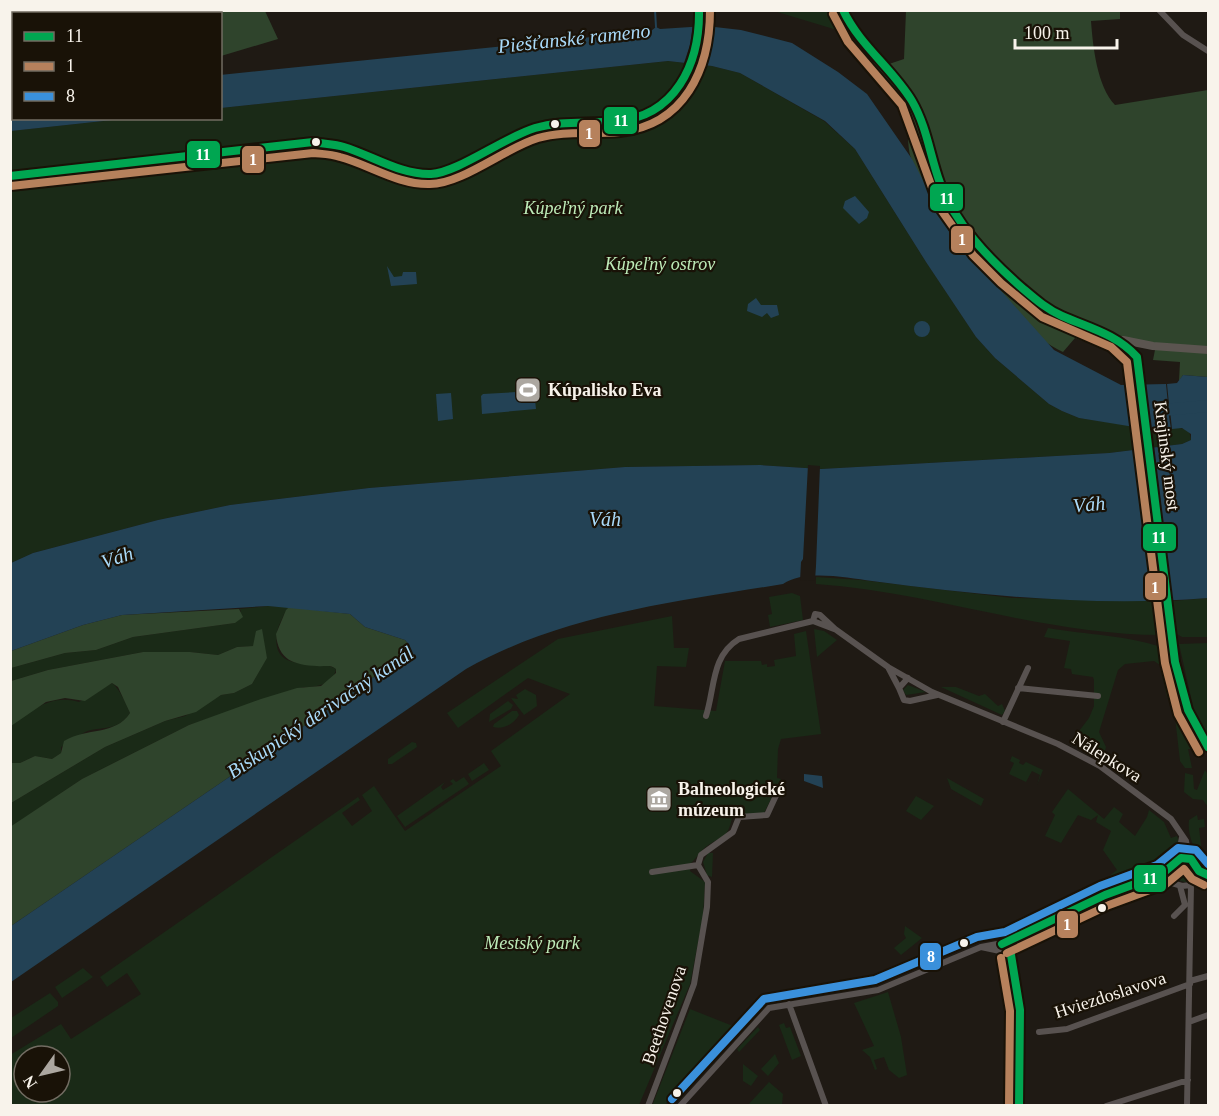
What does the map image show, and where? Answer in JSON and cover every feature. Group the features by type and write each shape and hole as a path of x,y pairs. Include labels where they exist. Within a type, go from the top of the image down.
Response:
{"main road":[{"path":"843,10 856,38 899,83 912,102 952,211 967,232 1025,291 1048,310 1120,339 1153,346 1209,350"},
{"path":"1120,339 1137,357 1153,346"},
{"name":"Krajinský most","path":"1137,357 1174,645 1184,700 1209,747"}],"street":[{"path":"1160,10 1183,35 1209,51"},
{"name":"Nálepkova","path":"706,716 716,669 729,645 739,639 813,621 835,629 888,667 935,693 1085,756 1171,819 1182,836 1188,858"},
{"path":"888,667 902,698 908,701 935,693"},
{"path":"1003,722 1028,668"},
{"path":"899,688 908,678"},
{"path":"1018,688 1098,696"},
{"path":"652,872 698,865 701,855 733,832 739,817 767,815 779,789"},
{"path":"1000,951 1008,944 1105,895 1162,874 1178,859 1182,836"},
{"path":"680,1106 760,1015 769,1008 878,990 981,947 1008,944 1118,896 1159,882 1191,885 1197,880 1199,871 1196,863 1188,858 1178,859"},
{"name":"Beethovenova","path":"648,1106 694,984 708,882 698,865"},
{"path":"1171,867 1171,876 1177,884 1185,905 1174,916 1182,915 1190,909"},
{"path":"1199,871 1209,874"},
{"path":"1197,880 1209,880"},
{"name":"Hviezdoslavova","path":"1187,1106 1191,885"},
{"path":"1008,944 1008,955 1016,980 1021,1033 1019,1106"},
{"path":"981,947 1008,955"},
{"name":"Hviezdoslavova","path":"1039,1032 1067,1029 1209,976"},
{"path":"789,1004 826,1106"},
{"path":"1189,1022 1209,1015"},
{"path":"1021,1033 1030,1032"},
{"path":"1106,1106 1188,1080"}],"green space":[{"path":"265,11 278,39 222,56 222,12 182,12"},
{"path":"774,11 834,11 843,33 837,30"},
{"path":"906,11 1120,11 1120,19 1091,21 1100,77 1115,105 1208,90 1208,377 1183,375 1179,381 1180,362 1153,360 1156,345 1123,339 1108,350 1075,338 1063,352 1041,339 996,294 974,267 935,208 911,158 906,126 897,107 858,61 889,64 904,59"},
{"name":"Kúpeľný ostrov","path":"668,61 712,66 740,73 824,121 855,149 976,337 995,358 1049,404 1079,418 1148,430 1182,428 1189,430 1191,440 1182,444 1109,453 821,469 760,465 625,467 369,488 230,505 158,520 33,553 11,563 10,131 113,120 222,120 222,108"},
{"path":"816,577 861,580 1012,598 1158,601 1162,635 1118,633 1032,621 903,595 816,584"},
{"path":"792,593 800,596 803,620 770,627 768,615 772,614 769,597"},
{"path":"1208,598 1208,637 1182,637 1177,634 1172,601"},
{"path":"268,606 289,607 277,632 277,646 281,655 298,663 336,669 332,678 314,687 304,687 189,725 82,779 11,827 11,803 105,747 165,721 185,716 221,695 234,693 252,684 267,657 255,643 253,646 237,647 218,655 190,652 143,652 48,670 11,681 11,668 65,653 96,650 133,637 235,623 241,611 239,609"},
{"path":"289,607 350,614 365,627 405,640 410,646 389,666 345,698 11,926 10,827 82,779 189,725 297,688 321,686 336,673 336,669 332,667 294,662 280,650 276,634"},
{"path":"239,609 243,617 235,623 133,637 96,650 65,653 11,668 11,651 83,625 122,615"},
{"name":"Mestský park","path":"672,616 674,648 689,648 686,667 657,666 654,706 716,711 725,661 761,661 762,665 767,664 767,667 775,666 774,660 796,656 794,634 806,631 821,734 781,739 778,749 777,778 781,779 764,813 760,815 733,814 725,835 705,848 690,864 690,871 705,882 703,917 690,984 639,1105 11,1105 10,1055 12,1054 12,1104 72,1104 72,1044 28,1044 61,1024 71,1039 141,994 127,973 107,987 100,977 358,797 360,800 342,813 352,826 372,811 362,795 374,786 405,831 501,766 491,751 570,694 528,678 458,728 447,713 558,639"},
{"path":"1048,628 1121,638 1164,648 1177,698 1205,750 1188,749 1192,768 1185,768 1180,761 1174,708 1167,697 1160,665 1154,661 1125,664 1118,670 1099,732 1106,747 1105,751 1091,749 1073,739 1089,718 1094,706 1094,680 1093,677 1072,674 1071,669 1064,668 1070,641 1044,637"},
{"path":"262,629 267,658 252,684 234,693 221,695 196,712 165,721 105,747 11,803 11,763 20,763 35,756 52,759 61,753 64,741 117,725 130,713 118,687 112,683 85,701 65,698 46,702 11,726 11,681 48,670 143,652 190,652 218,655 237,647 253,646 256,631"},
{"path":"814,629 824,631 837,640 817,657"},
{"path":"1208,643 1208,736 1195,715 1179,644"},
{"path":"112,683 125,701 130,713 122,722 84,733 61,747 61,753 52,759 35,756 20,763 10,763 10,726 42,705 60,700 79,702"},
{"path":"908,685 926,692 906,695 903,690"},
{"path":"941,687 956,687 979,696 985,694 998,706 1002,704 1005,711 1002,715"},
{"path":"525,689 536,695 537,706 524,715 511,698 518,699 516,695"},
{"path":"508,701 513,705 511,709 489,722 490,714"},
{"path":"512,711 517,711 519,715 514,721 508,726 493,727 494,724"},
{"path":"412,742 416,743 417,747 392,764 388,764 388,759"},
{"path":"1012,756 1020,760 1019,763 1023,765 1026,762 1043,770 1037,785 1040,775 1032,771 1026,782 1009,774 1014,763 1010,761"},
{"path":"484,763 489,770 472,781 468,774"},
{"path":"1205,770 1208,775 1208,807 1203,800 1193,799 1184,792 1185,773 1193,775 1194,789 1197,790"},
{"path":"464,777 469,784 405,827 397,816 445,782 441,787 443,790 453,784 450,781 453,779 456,782"},
{"path":"947,778 984,799 981,806 951,789"},
{"path":"1068,789 1104,819 1114,807 1123,814 1119,822 1135,836 1149,810 1164,822 1171,838 1177,836 1179,849 1176,859 1167,867 1155,872 1104,880 1117,870 1103,850 1111,831 1096,822 1098,815 1091,820 1078,815 1061,843 1045,836 1055,815 1052,812"},
{"path":"916,796 934,806 921,820 906,811"},
{"path":"1197,815 1198,820 1204,819 1205,827 1199,828 1203,862 1194,848 1189,831 1189,820"},
{"path":"708,853 713,853 712,877 707,875 703,862"},
{"path":"1185,862 1192,865 1195,872 1192,879 1185,882 1178,879 1175,872 1178,865"},
{"path":"1093,893 1087,899 1064,908 1080,895"},
{"path":"905,926 922,938 901,955 894,948 906,938"},
{"path":"83,968 93,977 62,998 55,987"},
{"path":"888,992 901,1037 907,1075 899,1078 889,1070 884,1057 874,1060 877,1069 875,1070 870,1057 862,1050 874,1046 854,1003"},
{"path":"50,993 58,1002 58,1006 11,1038 11,1018"},
{"path":"690,1009 738,1028 665,1105 652,1106"},
{"path":"784,1023 786,1028 790,1027 801,1056 792,1060 779,1025"},
{"path":"758,1027 760,1030 739,1052 737,1049"},
{"path":"775,1054 779,1063 768,1076 761,1069"},
{"path":"743,1064 758,1076 751,1086 743,1081"},
{"path":"769,1082 783,1094 782,1105 748,1105"}],"water":[{"path":"706,26 741,30 792,43 838,72 867,94 912,159 951,235 1054,350 1121,385 1166,384 1168,404 1165,406 1168,410 1171,429 1159,431 1079,418 1049,404 995,358 976,337 855,149 825,121 740,73 712,66 668,61 222,108 222,75 651,31 656,27 660,29"},
{"path":"11,99 12,120 113,120 11,131"},
{"path":"855,196 869,212 867,218 859,224 843,208 845,201"},
{"path":"387,266 394,277 402,276 403,272 416,272 417,284 391,286"},
{"path":"756,298 761,305 777,305 779,315 771,318 767,313 762,317 747,311 748,304"},
{"path":"922,321 928,323 930,329 928,335 922,337 916,335 914,329 916,323"},
{"name":"Váh","path":"1183,375 1208,377 1208,598 1124,601 1040,599 814,576 792,579 783,584 661,604 542,635 503,650 466,669 11,982 11,926 345,698 389,666 410,646 405,640 365,627 350,614 268,606 122,615 83,625 11,651 11,563 33,553 158,520 230,505 369,488 625,467 760,465 821,469 1109,453 1182,444 1191,440 1191,434 1182,428 1172,429 1170,410 1180,406 1169,404 1167,384 1177,383"},
{"path":"534,391 536,409 482,414 481,396 483,394"},
{"path":"451,393 453,419 438,421 436,394"},
{"path":"804,774 822,776 823,788 804,781"}],"pier":[{"path":"704,23 702,45 695,67 683,66 690,45 693,24"},
{"path":"1145,382 1151,433 1138,431 1134,383"},
{"path":"1152,445 1172,604 1161,604 1146,482 1139,446"},
{"path":"808,465 820,466 816,566 815,580 800,581 803,559"}],"waterway":[{"path":"655,10 656,27"},
{"name":"Piešťanské rameno","path":"1152,411 1208,406"}],"transit line":[{"name":"11","path":"10,176 313,142 344,147 409,171 431,174 442,172 535,128 565,123 616,121 637,117 654,110 680,84 689,68 695,50 699,10"},
{"name":"1","path":"11,186 313,153 351,160 407,181 430,184 442,182 470,172 538,138 558,134 620,132 642,127 661,118 677,106 689,91 698,73 705,53 710,10"},
{"name":"11","path":"843,10 858,35 912,101 921,121 940,183 955,213 974,240 1009,276 1045,307 1111,337 1137,357 1175,662 1188,710 1208,747"},
{"name":"1","path":"833,14 848,42 902,105 939,207 973,255 1001,283 1042,317 1111,347 1127,362 1165,663 1178,714 1199,752"},
{"name":"8","path":"672,1099 764,999 875,980 977,937 1005,932 1100,886 1157,865 1178,848 1196,850 1208,864"},
{"name":"11","path":"1002,944 1105,895 1162,874 1181,858 1191,859 1199,871 1208,875"},
{"name":"1","path":"1007,953 1109,905 1166,884 1184,869 1192,879 1204,885"},
{"name":"11","path":"1011,955 1020,1010 1019,1106"},
{"name":"1","path":"1001,958 1010,1011 1009,1106"}],"place":[{"name":"Kúpalisko Eva","path":"528,390"},
{"name":"Balneologické múzeum","path":"659,799"}],"park label":[{"name":"Kúpeľný park","path":"573,208"}],"water label":[{"name":"Biskupický derivačný kanál","path":"320,712"}]}
